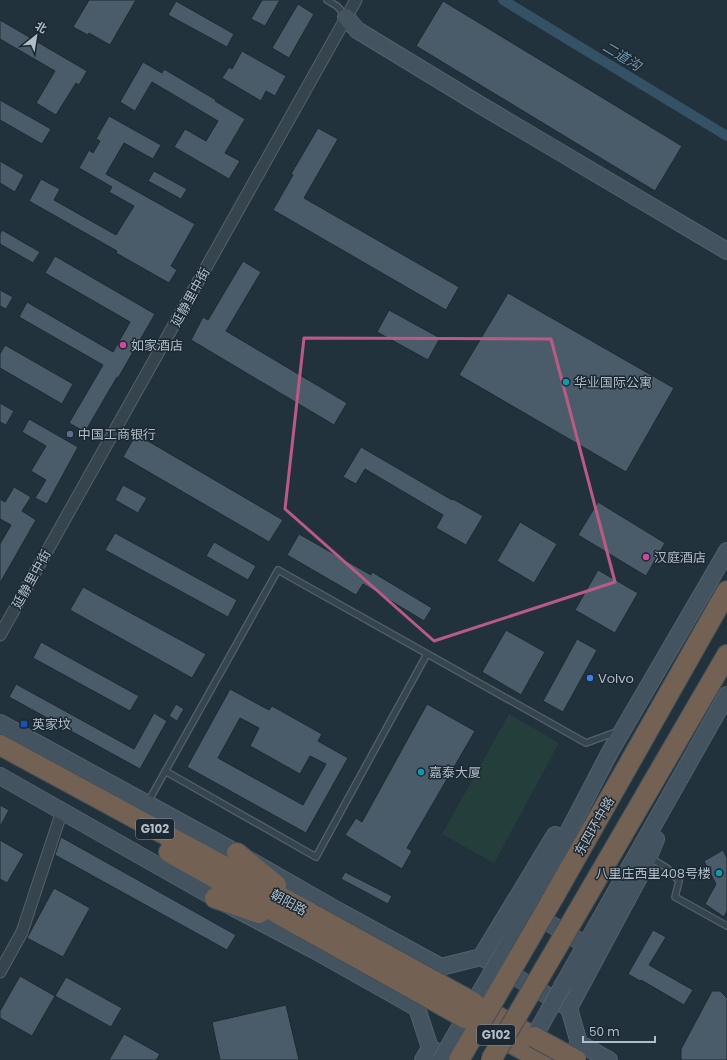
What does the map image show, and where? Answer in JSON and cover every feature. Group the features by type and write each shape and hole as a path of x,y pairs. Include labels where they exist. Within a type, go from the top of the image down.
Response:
{"highway":[{"name":"东四环中路","path":"459,1060 553,898 727,591"},
{"path":"491,1060 727,655"},
{"name":"朝阳路","path":"0,745 306,920 470,1011 531,1052 578,1052"},
{"name":"朝阳路","path":"0,757 306,920"},
{"path":"237,853 306,920"},
{"path":"215,898 306,920"}],"street":[{"name":"延静里中街","path":"0,635 356,0"},
{"path":"346,17 357,30 727,251"},
{"name":"东四环中路","path":"441,1060 527,911 610,752 727,551"},
{"path":"531,1052 563,985 727,694"},
{"name":"朝阳路","path":"0,723 237,853 335,910 442,967"},
{"path":"569,1060 578,1052 569,1008 644,868 696,748"},
{"name":"东四环中路","path":"481,957 582,792 610,752"},
{"path":"0,776 215,898 314,950 417,1008"},
{"path":"0,972 22,932 62,811"},
{"path":"527,911 586,945"},
{"path":"452,1060 426,1054 417,1008 442,967 481,957 569,1008"},
{"name":"朝阳路","path":"578,1052 609,1060"}],"lane":[{"path":"327,0 337,6 346,17"},
{"path":"147,804 278,570 586,743 623,729"},
{"path":"165,771 316,857 427,654"},
{"path":"648,856 667,868 679,881 675,897 727,926"}],"highlighted area":[{"path":"304,338 551,339 615,582 434,641 285,509"}],"green space":[{"path":"509,714 559,743 494,863 442,834"}],"building":[{"path":"89,0 136,0 110,45 89,33 88,35 73,27"},
{"path":"262,0 280,0 265,26 251,19"},
{"path":"176,1 234,34 227,47 168,15"},
{"path":"443,1 682,146 655,191 416,46"},
{"path":"298,4 314,14 289,58 272,48"},
{"path":"0,20 87,71 79,85 76,83 56,115 36,103 55,71 0,39"},
{"path":"242,51 286,76 275,96 266,91 261,101 222,78 229,67 232,69"},
{"path":"143,62 162,73 164,69 245,119 225,153 240,161 229,179 174,147 185,129 206,141 218,121 152,82 135,111 120,102"},
{"path":"0,100 51,129 42,144 0,120"},
{"path":"109,116 161,145 153,159 124,143 106,174 195,224 171,266 177,270 169,283 116,253 117,251 29,201 41,179 60,189 54,200 116,235 134,206 109,192 112,187 79,168 89,150 93,153 100,141 96,139"},
{"path":"318,128 338,139 304,198 459,287 446,310 273,210 293,175 291,174"},
{"path":"0,161 24,175 15,192 0,183"},
{"path":"154,171 187,189 181,199 148,181"},
{"path":"2,230 40,252 33,263 0,244 0,234"},
{"path":"55,256 155,314 85,432 69,423 103,365 19,317 27,302 113,352 130,322 45,273"},
{"path":"243,261 261,272 226,331 347,403 334,425 191,340 203,317 208,320"},
{"path":"0,290 13,297 6,309 0,306"},
{"name":"华业国际公寓","path":"508,293 674,388 626,472 459,375"},
{"path":"389,310 440,338 428,360 377,332"},
{"path":"5,345 73,384 62,404 0,368 0,354"},
{"path":"0,403 14,411 6,425 0,422"},
{"path":"29,419 78,447 47,504 35,498 46,480 31,471 46,446 22,432"},
{"path":"136,434 283,520 269,542 123,457"},
{"path":"361,447 452,500 453,499 483,516 466,545 436,528 443,515 365,469 356,484 343,477"},
{"path":"123,485 147,498 138,513 115,500"},
{"path":"14,487 31,497 22,511 36,520 0,583 0,544 11,525 0,519 0,499 5,502"},
{"path":"598,502 665,543 646,576 578,535"},
{"path":"520,522 557,544 534,583 497,561"},
{"path":"115,533 237,600 228,617 105,550"},
{"path":"299,534 371,575 372,572 432,608 424,621 363,584 356,595 287,555"},
{"path":"214,542 256,566 248,580 206,556"},
{"path":"598,570 638,593 615,633 575,610"},
{"path":"83,587 206,654 192,678 70,610"},
{"path":"506,630 545,652 521,695 482,672"},
{"path":"577,639 597,650 563,712 543,701"},
{"path":"41,642 139,696 130,711 33,658"},
{"path":"16,684 134,749 154,713 167,721 140,769 9,697"},
{"path":"230,689 269,710 272,706 322,734 318,741 348,758 306,833 187,767","holes":["240,718 259,728 250,746 300,774 310,756 326,764 303,805 218,758"]},
{"path":"176,704 184,709 177,721 169,716"},
{"name":"嘉泰大厦","path":"427,704 475,731 407,848 412,851 402,869 345,835 356,818 362,822"},
{"path":"0,805 9,810 0,827"},
{"path":"61,837 236,935 227,950 55,855"},
{"path":"0,840 24,854 7,883 0,879"},
{"name":"八里庄西里408号楼","path":"723,850 727,858 727,911 724,917 705,904 716,884 704,861"},
{"path":"345,872 392,896 388,904 341,879"},
{"path":"54,888 90,908 63,957 27,938"},
{"path":"653,930 666,937 649,965 693,990 684,1005 628,974"},
{"path":"20,976 55,996 32,1036 0,1018 0,1011"},
{"path":"66,977 122,1008 111,1027 55,996"},
{"path":"712,991 720,991 727,998 727,1060 681,1060 681,1049"},
{"path":"286,1005 299,1060 220,1060 212,1022"},
{"path":"124,1034 160,1054 156,1060 109,1060"}],"waterway":[{"name":"二道沟","path":"503,0 727,136"}],"place":[{"name":"如家酒店","path":"123,345"},
{"name":"华业国际公寓","path":"566,382"},
{"name":"中国工商银行","path":"70,434"},
{"name":"汉庭酒店","path":"646,557"},
{"name":"Volvo","path":"590,678"},
{"name":"英家坟","path":"24,724"},
{"name":"嘉泰大厦","path":"421,772"},
{"name":"八里庄西里408号楼","path":"719,873"}]}
